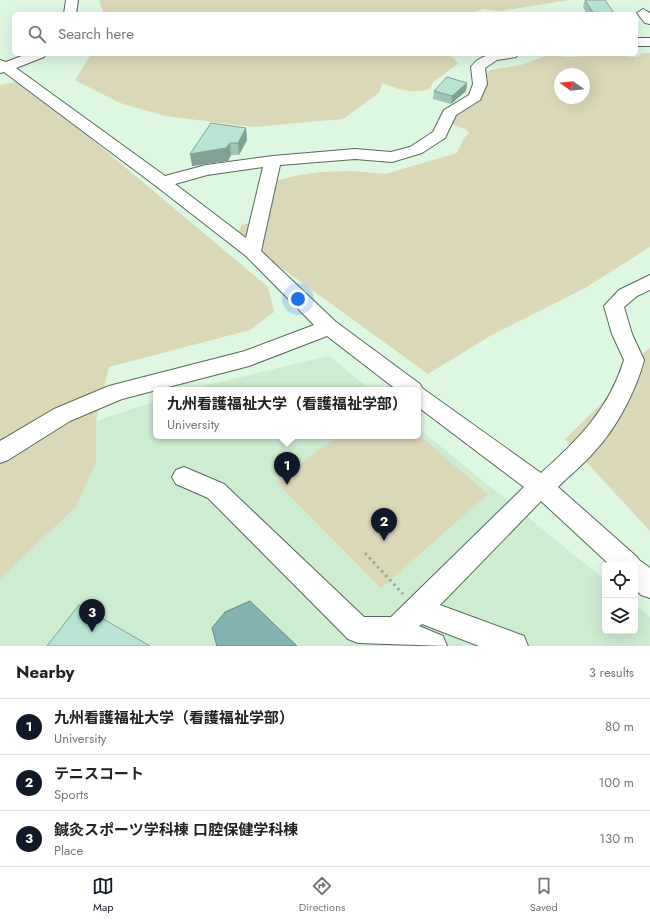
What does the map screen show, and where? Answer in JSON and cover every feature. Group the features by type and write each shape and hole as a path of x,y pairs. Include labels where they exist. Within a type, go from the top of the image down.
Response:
{"street":[{"path":"70,12 72,0"},
{"path":"638,42 650,42"},
{"path":"2,67 33,56"},
{"path":"162,182 206,170 273,161 355,154 392,157 416,150 440,135 449,113 475,97 480,84 478,67 493,58 502,56"},
{"path":"2,67 162,182 252,252 329,327 408,387"},
{"path":"252,252 273,161"},
{"path":"397,630 524,501 542,488 587,445 612,410 629,378 634,360 622,334 614,306 622,296 650,282"},
{"path":"0,453 62,414 117,392 249,358 329,327"},
{"path":"421,397 542,488 625,562"},
{"path":"184,477 216,491 358,630 397,630 433,646"},
{"path":"638,574 650,586"},
{"path":"417,610 514,646"}],"path":[{"path":"365,554 417,610"}],"shaded area":[{"path":"99,0 570,0 500,11 483,9 475,12 103,12"},
{"path":"642,53 650,53 650,247 585,288 490,336 428,374 236,235 242,225 259,220 274,181 320,172 351,171 385,174 457,153 464,138 469,133 465,129 451,124 452,112 470,107 472,103 467,98 467,94 490,70 521,65 545,56 637,57"},
{"path":"90,56 446,56 453,57 458,64 433,82 430,89 411,91 395,88 382,83 379,93 343,119 254,127 165,116 120,103 75,80"},
{"path":"16,82 88,136 268,287 274,312 250,330 109,367 96,421 96,463 76,507 0,579 0,85"},
{"path":"650,348 650,531 565,439 633,373 644,352"},
{"path":"329,356 367,387 200,387"},
{"path":"153,402 153,439 421,439 421,430 602,578 602,634 638,634 638,607 650,617 650,646 0,646 0,579 76,507 96,463 96,421"},
{"path":"421,437 488,494 381,588 276,482 334,439 421,439"}],"water":[{"path":"250,601 297,646 217,646 212,628 225,612"}],"building":[{"path":"585,0 605,0 613,12 593,12"},
{"path":"447,77 467,83 452,96 434,91"},
{"path":"211,123 246,128 238,143 230,143 226,148 190,154"},
{"path":"79,605 150,646 47,646"}],"place":[{"name":"九州看護福祉大学（看護福祉学部）","path":"287,485"},
{"name":"テニスコート","path":"384,541"},
{"name":"鍼灸スポーツ学科棟 口腔保健学科棟","path":"92,632"}]}
